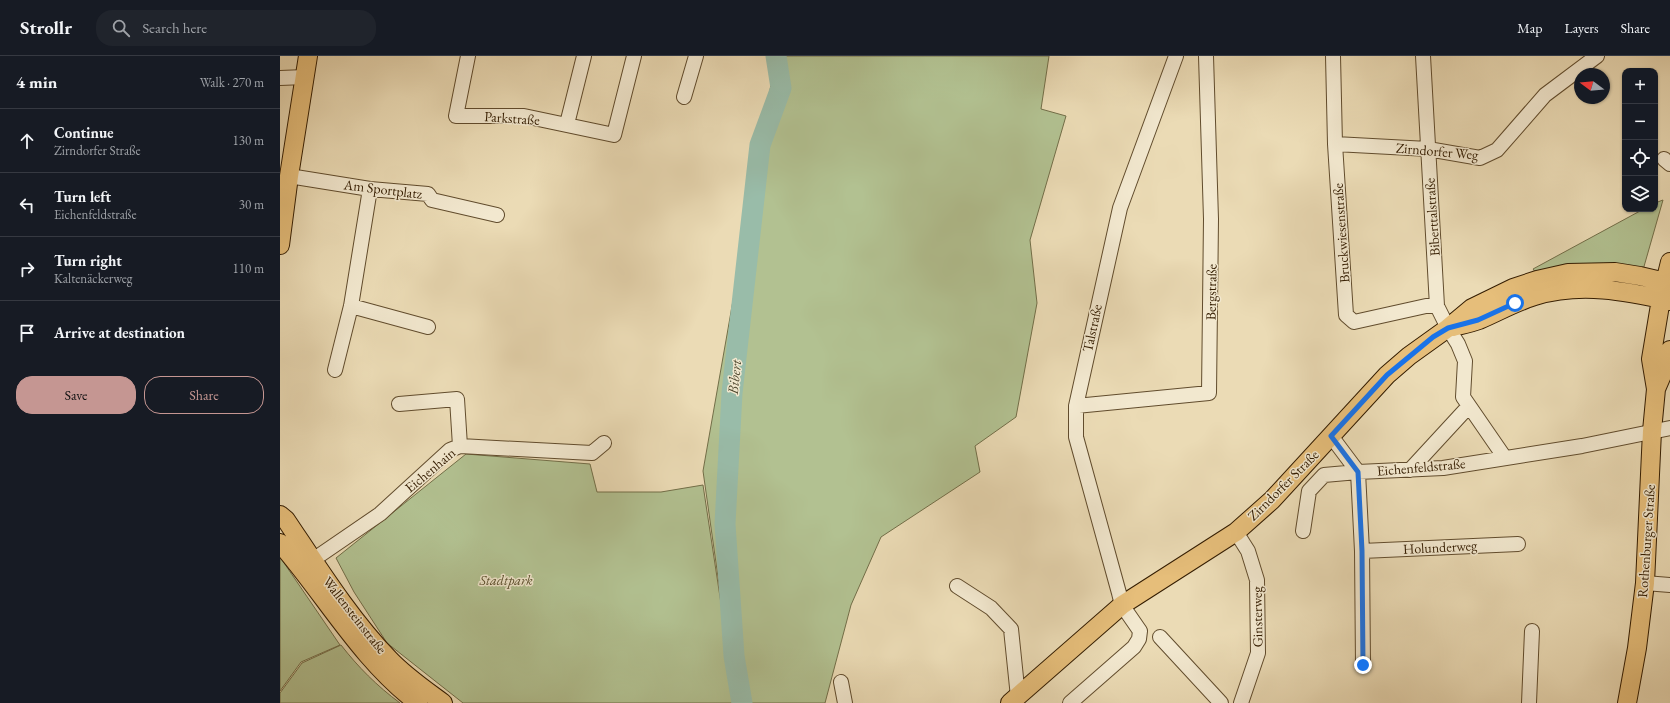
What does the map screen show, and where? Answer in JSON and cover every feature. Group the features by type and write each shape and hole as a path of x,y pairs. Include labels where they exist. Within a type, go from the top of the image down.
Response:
{"main road":[{"path":"280,245 289,176 308,56"},
{"name":"Rothenburger Straße","path":"1625,699 1637,648 1645,583 1652,431 1656,389 1651,359 1665,300 1670,262"},
{"name":"Zirndorfer Straße","path":"1014,700 1122,605 1236,532 1272,500 1387,375 1433,337 1448,328 1472,308 1513,288 1537,280 1568,274 1594,272 1640,276 1668,282"},
{"name":"Zirndorfer Straße","path":"1448,328 1478,320 1515,303 1554,292 1598,289 1636,293 1665,300"},
{"name":"Rothenburger Straße","path":"1656,389 1668,361 1670,350"},
{"name":"Wallensteinstraße","path":"280,516 286,520 306,564 350,635 373,662 418,703"},
{"name":"Wallensteinstraße","path":"280,543 306,564 384,653 416,684 443,703"}],"street":[{"name":"Parkstraße","path":"468,56 456,116 524,116 614,135 634,56"},
{"path":"566,124 584,56"},
{"path":"684,98 696,56"},
{"name":"Talstraße","path":"1070,703 1134,647 1139,639 1140,631 1122,605 1076,437 1076,406 1096,309 1120,208 1176,56"},
{"name":"Bergstraße","path":"1076,406 1209,393 1211,219 1206,56"},
{"name":"Bruckwiesenstraße","path":"1333,56 1335,144 1346,316 1354,322 1426,306 1437,306"},
{"name":"Biberttalstraße","path":"1423,56 1437,306 1448,328"},
{"name":"Zirndorfer Weg","path":"1335,144 1428,149 1480,158 1497,150 1545,95 1597,56"},
{"path":"280,78 305,77"},
{"name":"Am Sportplatz","path":"289,176 370,188 428,194 432,200 497,215"},
{"path":"335,370 351,306 370,188"},
{"path":"351,306 428,326"},
{"path":"1448,328 1458,344 1465,361 1463,397 1506,458"},
{"path":"399,404 457,400 460,446"},
{"path":"1410,470 1469,406"},
{"name":"Eichenfeldstraße","path":"1331,436 1358,472 1443,468 1582,446 1670,428"},
{"name":"Eichenhain","path":"306,564 380,514 450,450 460,446 592,453 604,443"},
{"path":"1303,531 1310,491 1324,474 1358,472 1362,551 1363,665"},
{"name":"Ginsterweg","path":"1236,532 1248,551 1257,580 1258,653 1241,703"},
{"name":"Holunderweg","path":"1362,551 1518,544"},
{"path":"1645,583 1670,585"},
{"path":"957,586 991,608 1011,629 1014,700"},
{"path":"1530,703 1532,631"},
{"path":"1160,637 1221,703"},
{"path":"841,682 845,703"}],"green space":[{"name":"Stadtpark","path":"776,56 1049,56 1041,109 1066,116 1030,240 1037,303 1016,417 975,446 980,472 881,537 851,605 825,703 463,703 387,643 354,592 336,558 466,454 590,464 597,492 661,492 703,485 732,676 703,471"},
{"path":"1663,200 1643,270 1537,274 1533,269 1638,212 1658,212 1658,202"},
{"path":"280,557 340,645 301,662 280,691"},
{"path":"341,645 368,676 400,703 280,703 280,693 302,663"}],"waterway":[{"name":"Bibert","path":"742,703 734,656 725,524 732,393 760,145 781,88 776,56"}],"route":[{"path":"1363,665 1362,551 1358,472 1331,436 1387,375 1433,337 1448,328 1478,320 1515,303"}]}
